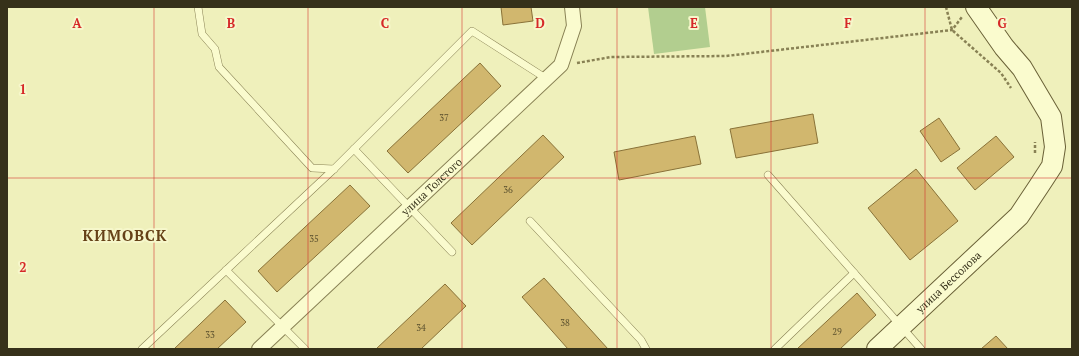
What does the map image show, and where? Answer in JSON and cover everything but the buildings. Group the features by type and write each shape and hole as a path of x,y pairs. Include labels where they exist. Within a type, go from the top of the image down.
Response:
{"main road":[{"name":"улица Бессолова","path":"878,349 1019,216 1052,166 1055,147 1051,117 1022,68 971,10"}],"street":[{"name":"улица Толстого","path":"259,349 561,65 574,26 572,7"}],"lane":[{"path":"198,7 202,34 215,49 219,67 312,168 334,169"},
{"path":"142,349 334,169 472,31 548,78"},
{"path":"354,149 452,252"},
{"path":"768,175 921,349"},
{"path":"530,221 641,340 646,349"},
{"path":"226,270 305,349"},
{"path":"775,349 854,273"}],"path":[{"path":"946,7 952,30 1001,74 1014,91"},
{"path":"561,65 611,57 726,56 952,30 971,10"},
{"path":"1034,137 1034,156"}],"green space":[{"path":"648,7 705,7 710,47 654,54"}],"district":[{"name":"КИМОВСК","path":"125,235"}]}
